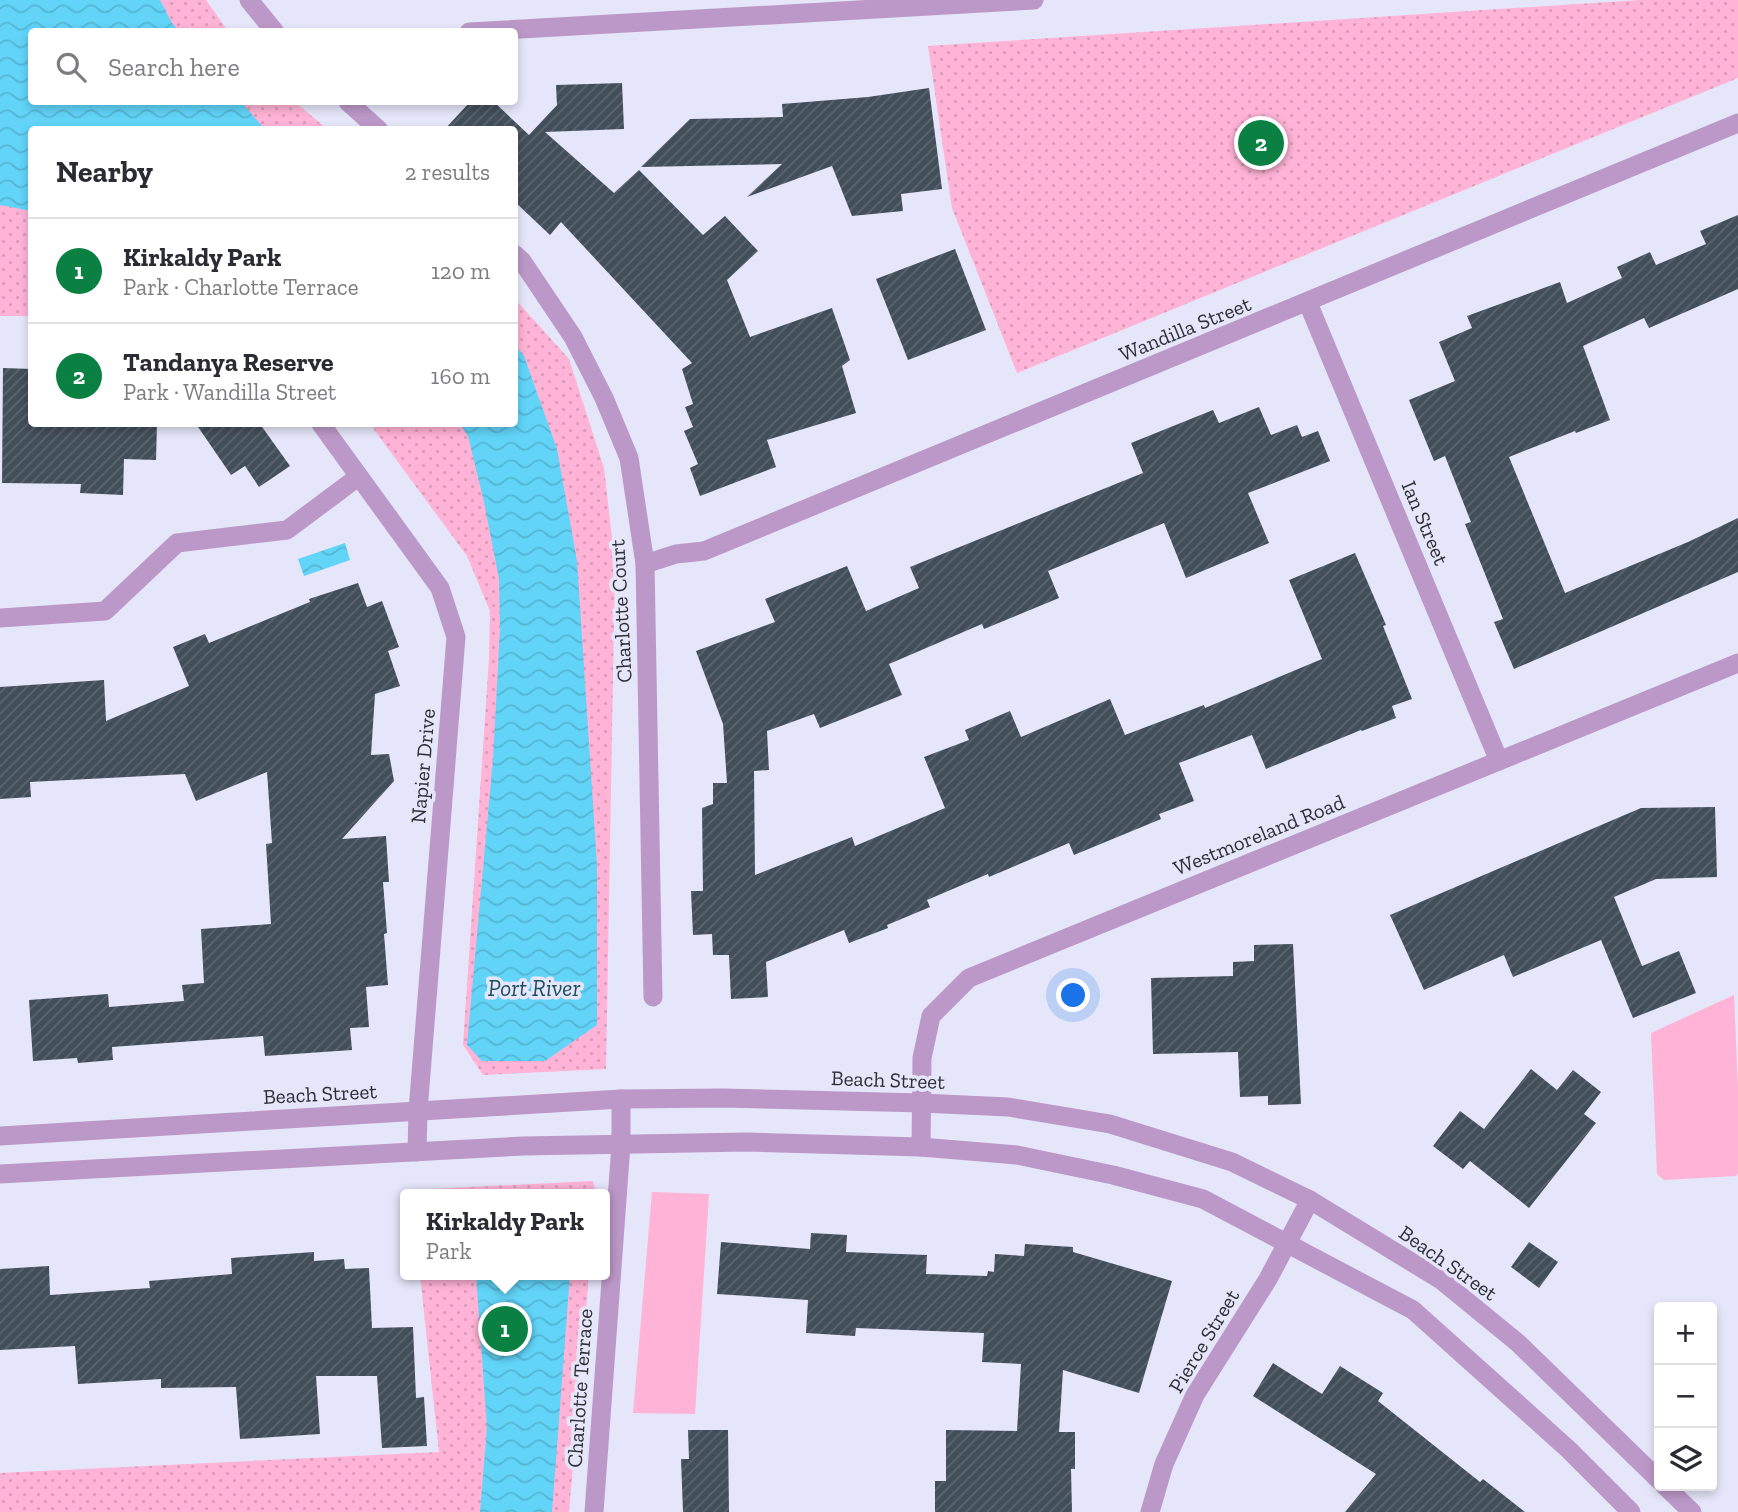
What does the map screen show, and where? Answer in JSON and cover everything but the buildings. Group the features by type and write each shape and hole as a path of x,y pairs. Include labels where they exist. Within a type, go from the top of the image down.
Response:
{"street":[{"path":"249,0 272,28"},
{"path":"518,29 1034,0"},
{"path":"351,105 375,126"},
{"name":"Wandilla Street","path":"645,565 676,554 704,551 1738,123"},
{"name":"Charlotte Court","path":"518,258 573,337 604,398 629,458 645,565 653,997"},
{"name":"Ian Street","path":"1308,303 1499,761"},
{"name":"Napier Drive","path":"323,427 440,588 456,637 417,1152"},
{"path":"0,618 105,611 177,543 287,530 358,477"},
{"name":"Westmoreland Road","path":"920,1147 922,1058 931,1016 969,978 1738,663"},
{"name":"Beach Street","path":"0,1136 621,1099 922,1102 1008,1107 1110,1124 1232,1162 1310,1200 1441,1280 1518,1343 1654,1475"},
{"name":"Charlotte Terrace","path":"594,1512 621,1145 621,1099"},
{"path":"0,1174 523,1146 748,1142 920,1147 1017,1155 1126,1178 1203,1199 1413,1310 1568,1449 1631,1512"},
{"name":"Pierce Street","path":"1150,1512 1164,1464 1195,1395 1268,1279 1310,1200"},
{"path":"1670,1491 1692,1512"}],"shaded area":[{"path":"0,0 206,0 226,28 28,28 28,105 299,105 323,126 28,126 28,316 0,316"},
{"path":"1640,0 1738,0 1738,78 1017,373 952,208 928,46"},
{"name":"Port River","path":"518,302 569,359 604,468 615,564 606,1069 483,1075 463,1045 490,611 467,556 372,427 518,427"},
{"path":"1734,995 1738,1173 1736,1176 1664,1180 1657,1174 1651,1033"},
{"path":"593,1181 595,1189 430,1189"},
{"path":"652,1192 709,1194 695,1414 633,1413"},
{"path":"421,1280 589,1280 569,1512 0,1512 0,1473 439,1452"}],"water":[{"path":"0,0 160,0 176,28 28,28 28,105 244,105 262,126 28,126 28,210 0,205"},
{"name":"Port River","path":"518,349 524,356 557,449 577,561 597,865 597,1025 545,1061 482,1061 467,1045 493,759 500,629 499,579 468,436 462,427 518,427"},
{"path":"345,543 350,560 304,576 298,559"},
{"path":"476,1280 570,1280 552,1512 480,1512 487,1427"}],"place":[{"name":"Tandanya Reserve","path":"1261,143"},
{"name":"Kirkaldy Park","path":"505,1329"}]}
